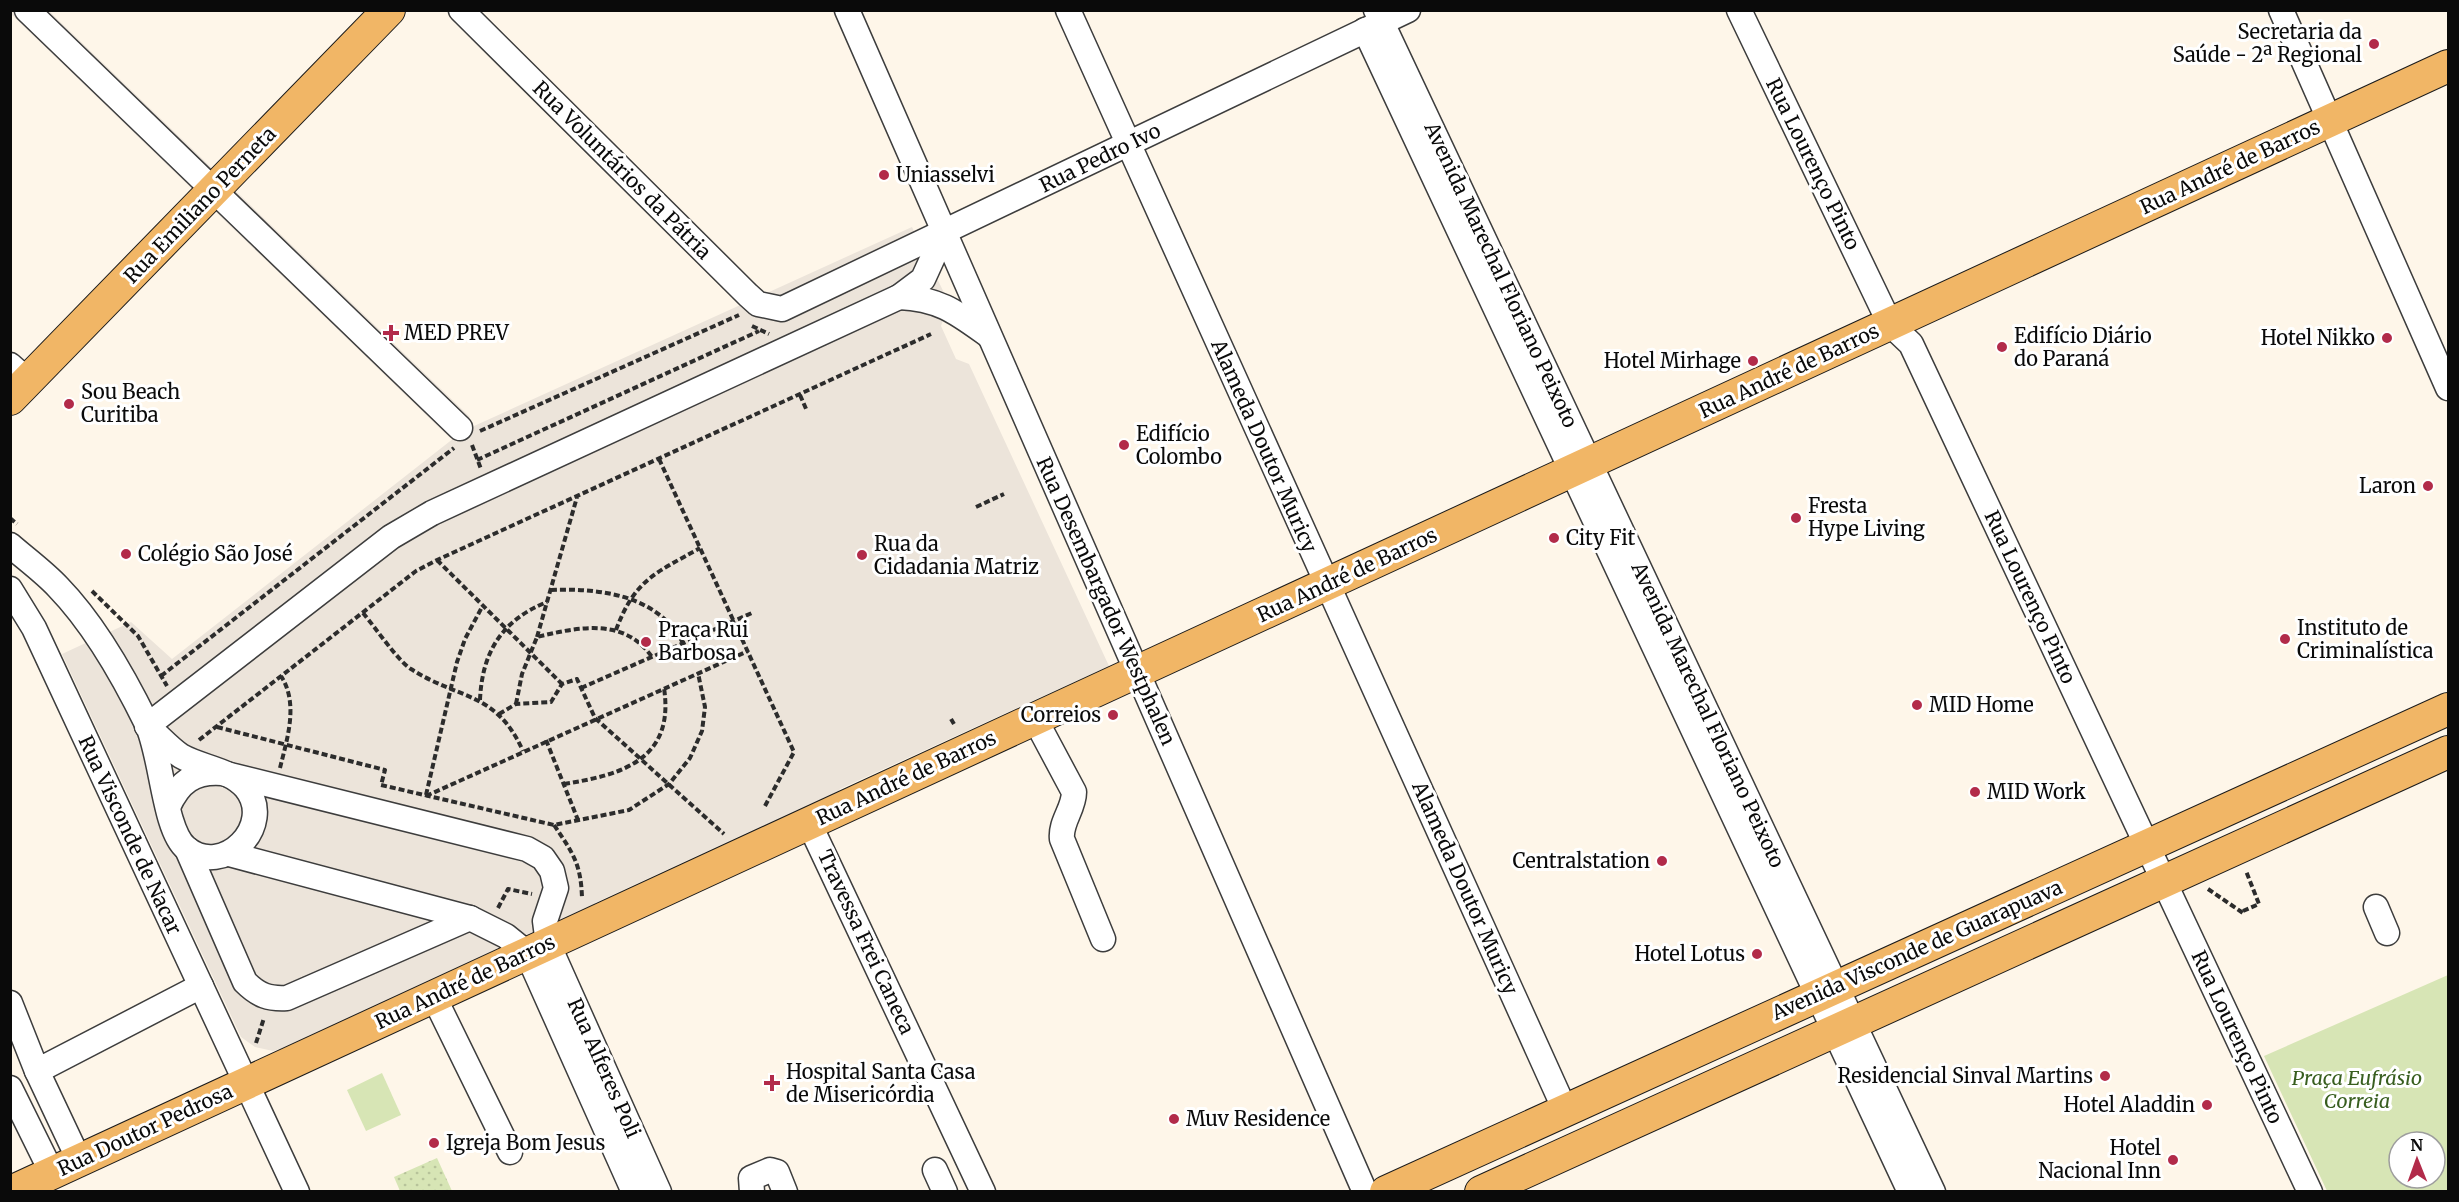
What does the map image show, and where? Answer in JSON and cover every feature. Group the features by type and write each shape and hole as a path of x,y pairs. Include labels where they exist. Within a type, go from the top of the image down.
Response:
{"main road":[{"name":"Rua Emiliano Perneta","path":"16,382 214,190 389,10"},
{"name":"Rua André de Barros","path":"246,1083 434,997 532,938 809,823 2448,66"},
{"name":"Avenida Visconde de Guarapuava","path":"1386,1191 2448,709"},
{"name":"Avenida Visconde de Guarapuava","path":"1481,1191 2448,752"},
{"path":"1938,940 2004,954"},
{"path":"1625,1126 1657,1068"},
{"name":"Rua Doutor Pedrosa","path":"11,1191 246,1083"}],"street":[{"path":"27,10 464,432"},
{"name":"Rua Voluntários da Pátria","path":"461,10 758,304 772,309 782,309 791,305"},
{"name":"Rua Desembargador Westphalen","path":"847,10 1365,1191"},
{"name":"Alameda Doutor Muricy","path":"1068,10 1565,1110"},
{"name":"Rua Pedro Ivo","path":"791,305 1128,144 1374,21 1408,10"},
{"name":"Rua Lourenço Pinto","path":"1739,10 1890,324 1911,344 2310,1191"},
{"path":"2281,10 2448,388"},
{"name":"Avenida Marechal Floriano Peixoto","path":"1374,21 1844,1026"},
{"path":"147,726 391,537 432,513 900,297 923,279 944,233"},
{"path":"900,297 931,300 952,309 990,336"},
{"path":"10,545 58,587 88,622 147,726 160,766 170,823 176,838 187,849 246,982 256,993 269,999 287,998 470,918"},
{"name":"Rua Visconde de Nacar","path":"10,589 34,628 297,1191"},
{"path":"1035,719 1074,792 1061,831 1062,839 1103,939"},
{"path":"147,726 181,756 242,784 254,804 254,819 250,834 229,854 213,857 187,849"},
{"path":"168,807 183,783 194,775 208,772 222,773 527,849 543,858 552,871 556,888 532,938 634,1191"},
{"name":"Travessa Frei Caneca","path":"809,823 983,1191"},
{"path":"229,854 470,918 532,938"},
{"path":"2376,907 2388,933"},
{"name":"Rua Alferes Poli","path":"532,938 659,1191"},
{"path":"37,1071 201,986"},
{"path":"434,997 510,1152"},
{"path":"10,1003 37,1071 66,1167"},
{"path":"1844,1026 1911,1191"},
{"path":"1844,1026 1933,1191"},
{"path":"10,1088 66,1167"},
{"path":"753,1191 751,1178 770,1170 777,1172 785,1191"}],"path":[{"path":"161,676 464,432 742,314"},
{"path":"477,460 759,331"},
{"path":"199,740 416,571 931,334"},
{"path":"800,395 807,411"},
{"path":"464,432 483,472"},
{"path":"659,459 794,752 765,806"},
{"path":"976,507 1004,494"},
{"path":"516,704 522,674 532,655 577,496"},
{"path":"616,630 630,599 649,577 700,548"},
{"path":"437,560 562,684"},
{"path":"551,590 586,589 630,599 665,618 676,629 683,643"},
{"path":"268,592 274,598"},
{"path":"480,700 483,675 489,656 505,629 524,611 548,602"},
{"path":"426,796 465,639 482,606"},
{"path":"363,613 409,669 480,700 499,714 512,728 523,751"},
{"path":"581,688 752,613"},
{"path":"537,638 573,628 597,627 616,630 644,646 651,657"},
{"path":"212,636 216,642"},
{"path":"426,796 748,651"},
{"path":"216,727 385,770 381,784 554,825 629,810 669,784 690,758 702,732 705,707 698,673"},
{"path":"279,771 291,720 290,697 281,676"},
{"path":"499,714 516,704 551,702 562,684 577,679 595,718 724,834"},
{"path":"564,784 616,773 642,759 654,746 663,724 666,702 664,688"},
{"path":"951,719 954,724"},
{"path":"546,740 578,821"},
{"path":"2228,902 2243,912 2259,904 2238,848"},
{"path":"497,909 508,889 537,895"},
{"path":"256,1043 264,1017"}],"green space":[{"name":"Praça Eufrásio Correia","path":"2448,975 2448,1191 2327,1191 2264,1056"},
{"path":"382,1073 401,1115 366,1131 347,1090"},
{"path":"437,1158 452,1191 400,1191 394,1177"}],"shaded area":[{"path":"10,11 49,11 470,417 450,438"},
{"name":"Praça Rui Barbosa","path":"912,227 949,303 941,326 956,359 969,364 1109,666 840,789 831,803 779,826 764,825 595,903 589,915 291,1046 273,1051 255,1047 241,1037 62,654 131,622 172,659 463,431"}],"place":[{"name":"Secretaria da Saúde - 2ª Regional","path":"2374,44"},
{"name":"Uniasselvi","path":"884,175"},
{"name":"MED PREV","path":"391,333"},
{"name":"Hotel Nikko","path":"2387,338"},
{"name":"Edifício Diário do Paraná","path":"2002,347"},
{"name":"Hotel Mirhage","path":"1753,361"},
{"name":"Sou Beach Curitiba","path":"69,404"},
{"name":"Edifício Colombo","path":"1124,445"},
{"name":"Laron","path":"2428,486"},
{"name":"Fresta Hype Living","path":"1796,518"},
{"name":"City Fit","path":"1554,538"},
{"name":"Colégio São José","path":"126,554"},
{"name":"Rua da Cidadania Matriz","path":"862,555"},
{"name":"Instituto de Criminalística","path":"2285,639"},
{"name":"Praça Rui Barbosa","path":"646,642"},
{"name":"MID Home","path":"1917,705"},
{"name":"Correios","path":"1113,715"},
{"name":"MID Work","path":"1975,792"},
{"name":"Centralstation","path":"1662,861"},
{"name":"Hotel Lotus","path":"1757,954"},
{"name":"Residencial Sinval Martins","path":"2105,1076"},
{"name":"Hospital Santa Casa de Misericórdia","path":"772,1083"},
{"name":"Hotel Aladdin","path":"2207,1105"},
{"name":"Muv Residence","path":"1174,1119"},
{"name":"Igreja Bom Jesus","path":"434,1143"},
{"name":"Hotel Nacional Inn","path":"2173,1160"}]}
